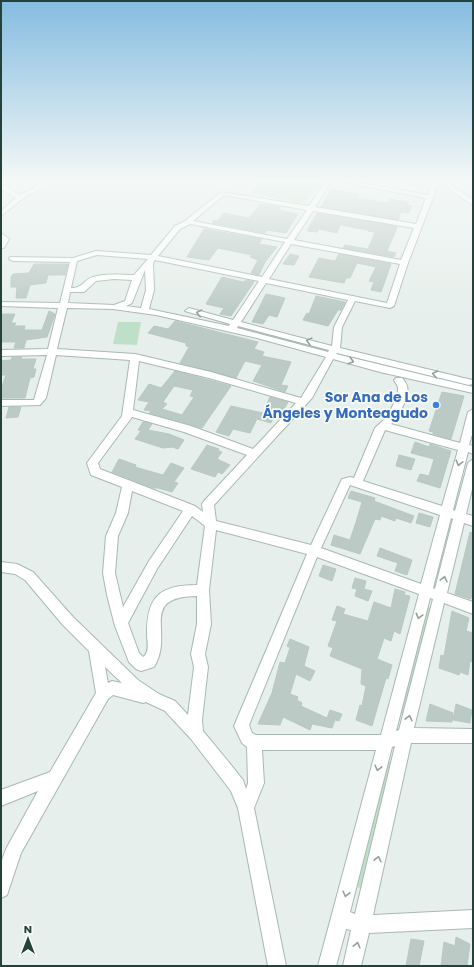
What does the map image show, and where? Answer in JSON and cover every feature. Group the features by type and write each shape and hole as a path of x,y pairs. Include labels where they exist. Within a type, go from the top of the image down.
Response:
{"street":[{"path":"113,308 128,303 143,266 151,260 158,248 178,227"},
{"path":"217,227 404,263"},
{"path":"234,326 298,227"},
{"path":"13,259 74,260 96,253 104,253 265,279 390,306 404,263 419,227"},
{"path":"1,235 5,239 1,246"},
{"path":"1,403 37,403 41,398 74,260"},
{"path":"145,306 150,290 151,260"},
{"path":"67,290 81,290 94,279 114,277 138,278"},
{"path":"196,734 195,720 201,667 198,654 204,624 202,590 211,524 208,504 309,396 337,344 335,340 335,333 353,297"},
{"path":"1,304 64,305 113,308 145,306 188,318 234,326 333,352 380,361 473,383"},
{"path":"1,353 53,352 135,356 211,375 304,402"},
{"path":"333,352 386,371 473,390"},
{"path":"135,356 127,417 92,464 95,472 191,509 211,524 314,551 473,608"},
{"path":"357,483 380,428 392,418 403,394 403,387 399,380"},
{"path":"128,412 187,429 255,454"},
{"path":"327,966 446,513 468,448 473,412"},
{"path":"384,426 468,448"},
{"path":"352,966 405,735 440,596 466,519 473,463"},
{"path":"466,519 357,483 350,481 344,484 314,551 241,726 246,738 254,743 385,742 405,735 473,736"},
{"path":"128,485 122,513 112,536 109,573 113,595 134,658 141,664 149,662 153,656 155,646 154,619 157,604 164,596 178,590 202,590"},
{"path":"121,622 153,565 191,509"},
{"path":"1,567 18,569 29,576 68,621 133,685 154,699"},
{"path":"95,647 103,694"},
{"path":"1,889 14,849 103,694 112,688 119,689 154,699 170,706 196,734 237,786 246,808 277,966"},
{"path":"246,808 256,784 254,743"},
{"path":"1,798 54,778"},
{"path":"340,919 362,924 473,919"}],"green space":[{"path":"118,322 141,322 137,345 113,344"},
{"path":"248,327 322,347 320,350 246,330"},
{"path":"426,606 431,608 404,715 399,713"},
{"path":"387,761 393,763 362,889 355,886"}],"building":[{"path":"234,227 290,227 286,233 267,230 265,233"},
{"path":"309,227 339,227 337,233 319,229 317,232 307,231"},
{"path":"352,227 397,227 387,251 396,253 394,257 343,248 345,245 368,249 375,232"},
{"path":"204,229 262,239 259,244 277,247 265,262 259,275 251,273 258,260 250,257 252,255 218,248 209,260 187,257"},
{"path":"290,254 299,256 294,265 283,264"},
{"path":"339,254 391,264 381,292 371,290 374,282 369,281 376,267 357,263 350,278 346,278 344,283 309,277 319,258 335,261"},
{"path":"34,264 68,264 65,275 48,275 46,283 30,285 26,298 16,298 17,287 11,287 11,277 13,274 29,273"},
{"path":"222,277 243,282 247,280 254,282 231,316 220,314 224,308 206,304"},
{"path":"266,294 285,298 277,317 269,315 263,324 252,322"},
{"path":"316,296 345,302 341,310 338,310 328,326 303,320 307,313 309,314"},
{"path":"49,311 55,314 47,337 26,340 24,348 14,348 16,342 1,342 1,314 15,314 11,323 16,323 14,326 25,326 24,330 42,330"},
{"path":"175,321 258,342 254,349 264,352 262,356 291,362 281,385 288,386 285,392 253,381 262,365 245,361 236,378 180,363 189,347 186,346 186,343 148,333 154,326 168,329"},
{"path":"12,357 22,357 21,359 36,359 33,369 36,369 34,377 30,378 25,398 1,398 1,389 6,375 1,375 1,361 11,360"},
{"path":"175,371 231,386 202,428 149,413 151,411 144,410 149,402 138,400 149,384 161,388","holes":["174,386 193,390 190,396 194,397 182,415 162,409 167,404 163,402"]},
{"path":"442,392 464,396 451,439 433,434 433,432 429,431"},
{"path":"270,397 288,402 283,411 277,409 271,423 257,419 250,433 233,429 229,436 216,432 231,406 263,413"},
{"path":"9,407 21,407 18,417 6,418"},
{"path":"143,422 152,424 148,430 169,434 184,440 178,449 172,447 163,448 135,439 141,431 138,430"},
{"path":"415,442 429,447 430,444 451,451 440,488 417,481 420,474 429,476 434,459 411,453"},
{"path":"207,445 219,449 218,451 222,452 217,459 230,465 222,474 218,472 215,477 191,469"},
{"path":"399,455 415,459 411,470 396,466"},
{"path":"119,459 136,465 135,467 163,475 171,463 184,468 174,482 178,483 172,492 153,488 112,472"},
{"path":"351,491 375,498 374,501 414,516 411,523 396,518 395,521 381,516 380,520 375,519 360,554 331,545 334,535 350,540 362,502 348,498"},
{"path":"419,513 433,517 430,527 416,523"},
{"path":"470,532 473,533 473,585 471,599 455,594"},
{"path":"380,548 412,560 407,575 395,571 398,563 377,556"},
{"path":"323,565 336,569 332,581 319,576"},
{"path":"355,578 366,581 364,589 372,591 368,601 355,596 357,589 352,588"},
{"path":"395,589 405,592 404,595 410,596 400,634 394,631 391,641 384,638 377,659 392,665 388,679 386,678 372,726 356,720 360,705 362,706 366,686 361,684 362,669 330,656 333,648 328,646 337,621 332,620 337,606 345,609 343,614 368,621 374,602 391,608"},
{"path":"452,611 469,618 466,631 473,633 473,662 470,661 468,675 460,672 459,675 439,668 441,655 444,656"},
{"path":"290,639 309,647 304,666 315,671 310,681 296,674 290,694 298,697 297,700 302,703 301,706 327,718 330,710 342,714 339,721 335,720 332,728 312,724 310,730 283,717 280,725 258,724 272,693 280,662 285,663 290,648 287,646"},
{"path":"430,704 453,713 452,722 426,721"},
{"path":"456,704 472,710 470,723 453,720"},
{"path":"456,937 470,944 467,966 441,966 444,942 455,946"},
{"path":"411,939 424,941 419,966 406,966"}],"place":[{"name":"Sor Ana de Los Ángeles y Monteagudo","path":"436,405"}]}
